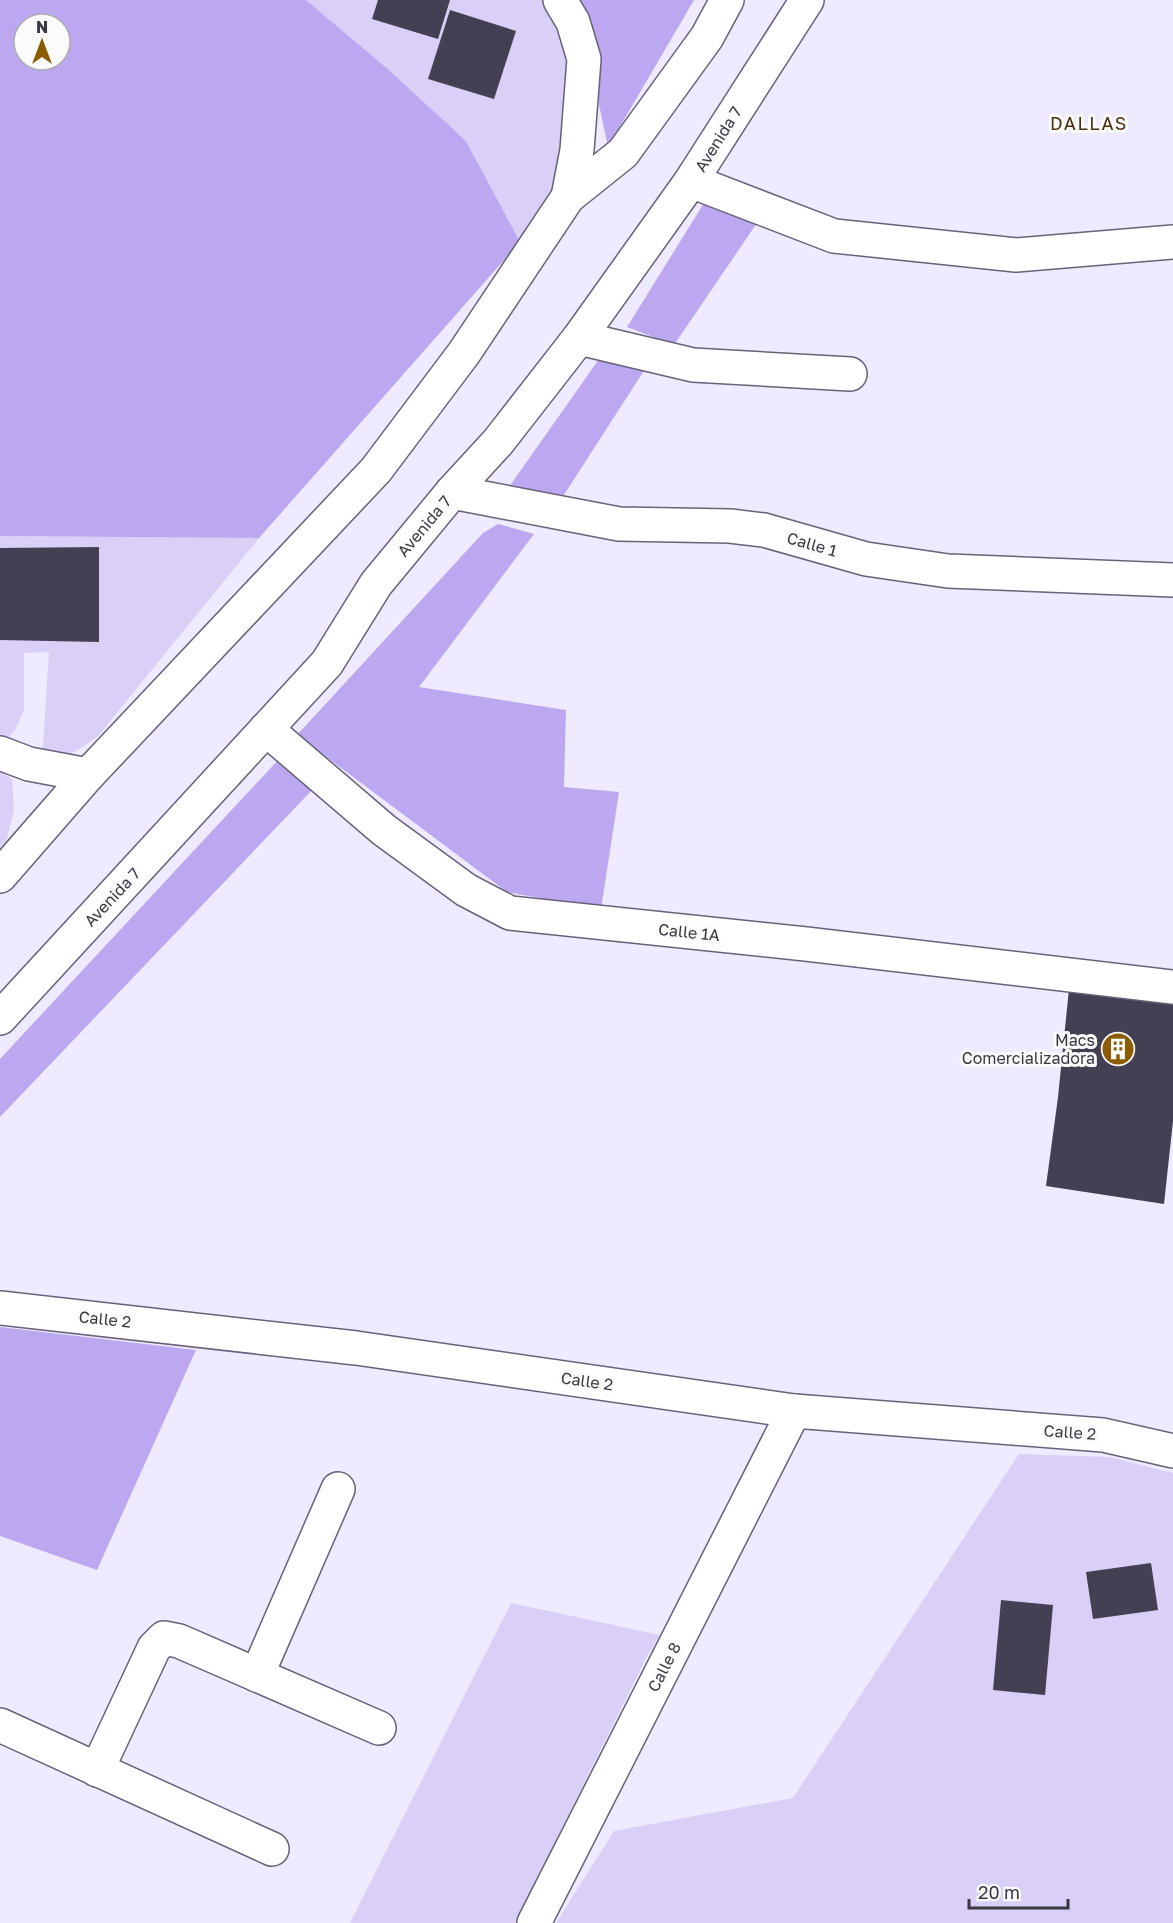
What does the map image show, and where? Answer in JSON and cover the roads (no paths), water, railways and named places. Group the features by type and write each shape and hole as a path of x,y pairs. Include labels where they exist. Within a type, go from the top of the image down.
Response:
{"street":[{"path":"560,0 573,22 584,59 577,150 568,197"},
{"path":"0,876 88,775 376,470 464,353 568,197 622,153 707,37 727,0"},
{"name":"Avenida 7","path":"0,1018 327,663 376,584 452,492 498,442 579,338 691,181 807,0"},
{"path":"691,181 834,236 1017,255 1173,242"},
{"path":"579,338 693,365 850,374"},
{"name":"Calle 1","path":"452,492 619,524 730,526 764,530 866,559 948,571 1173,580"},
{"name":"Calle 1A","path":"266,729 384,830 466,891 510,914 794,943 1173,987"},
{"path":"0,753 30,764 88,775"},
{"name":"Calle 2","path":"0,1308 356,1347 794,1411 1103,1435 1173,1451"},
{"name":"Calle 8","path":"534,1923 794,1411"},
{"path":"257,1675 338,1490"},
{"path":"97,1770 154,1648 164,1638 179,1641 379,1728"},
{"path":"0,1725 272,1850"}],"place":[{"name":"Macs Comercializadora","path":"1118,1049"}],"district":[{"name":"DALLAS","path":"1089,124"}]}
